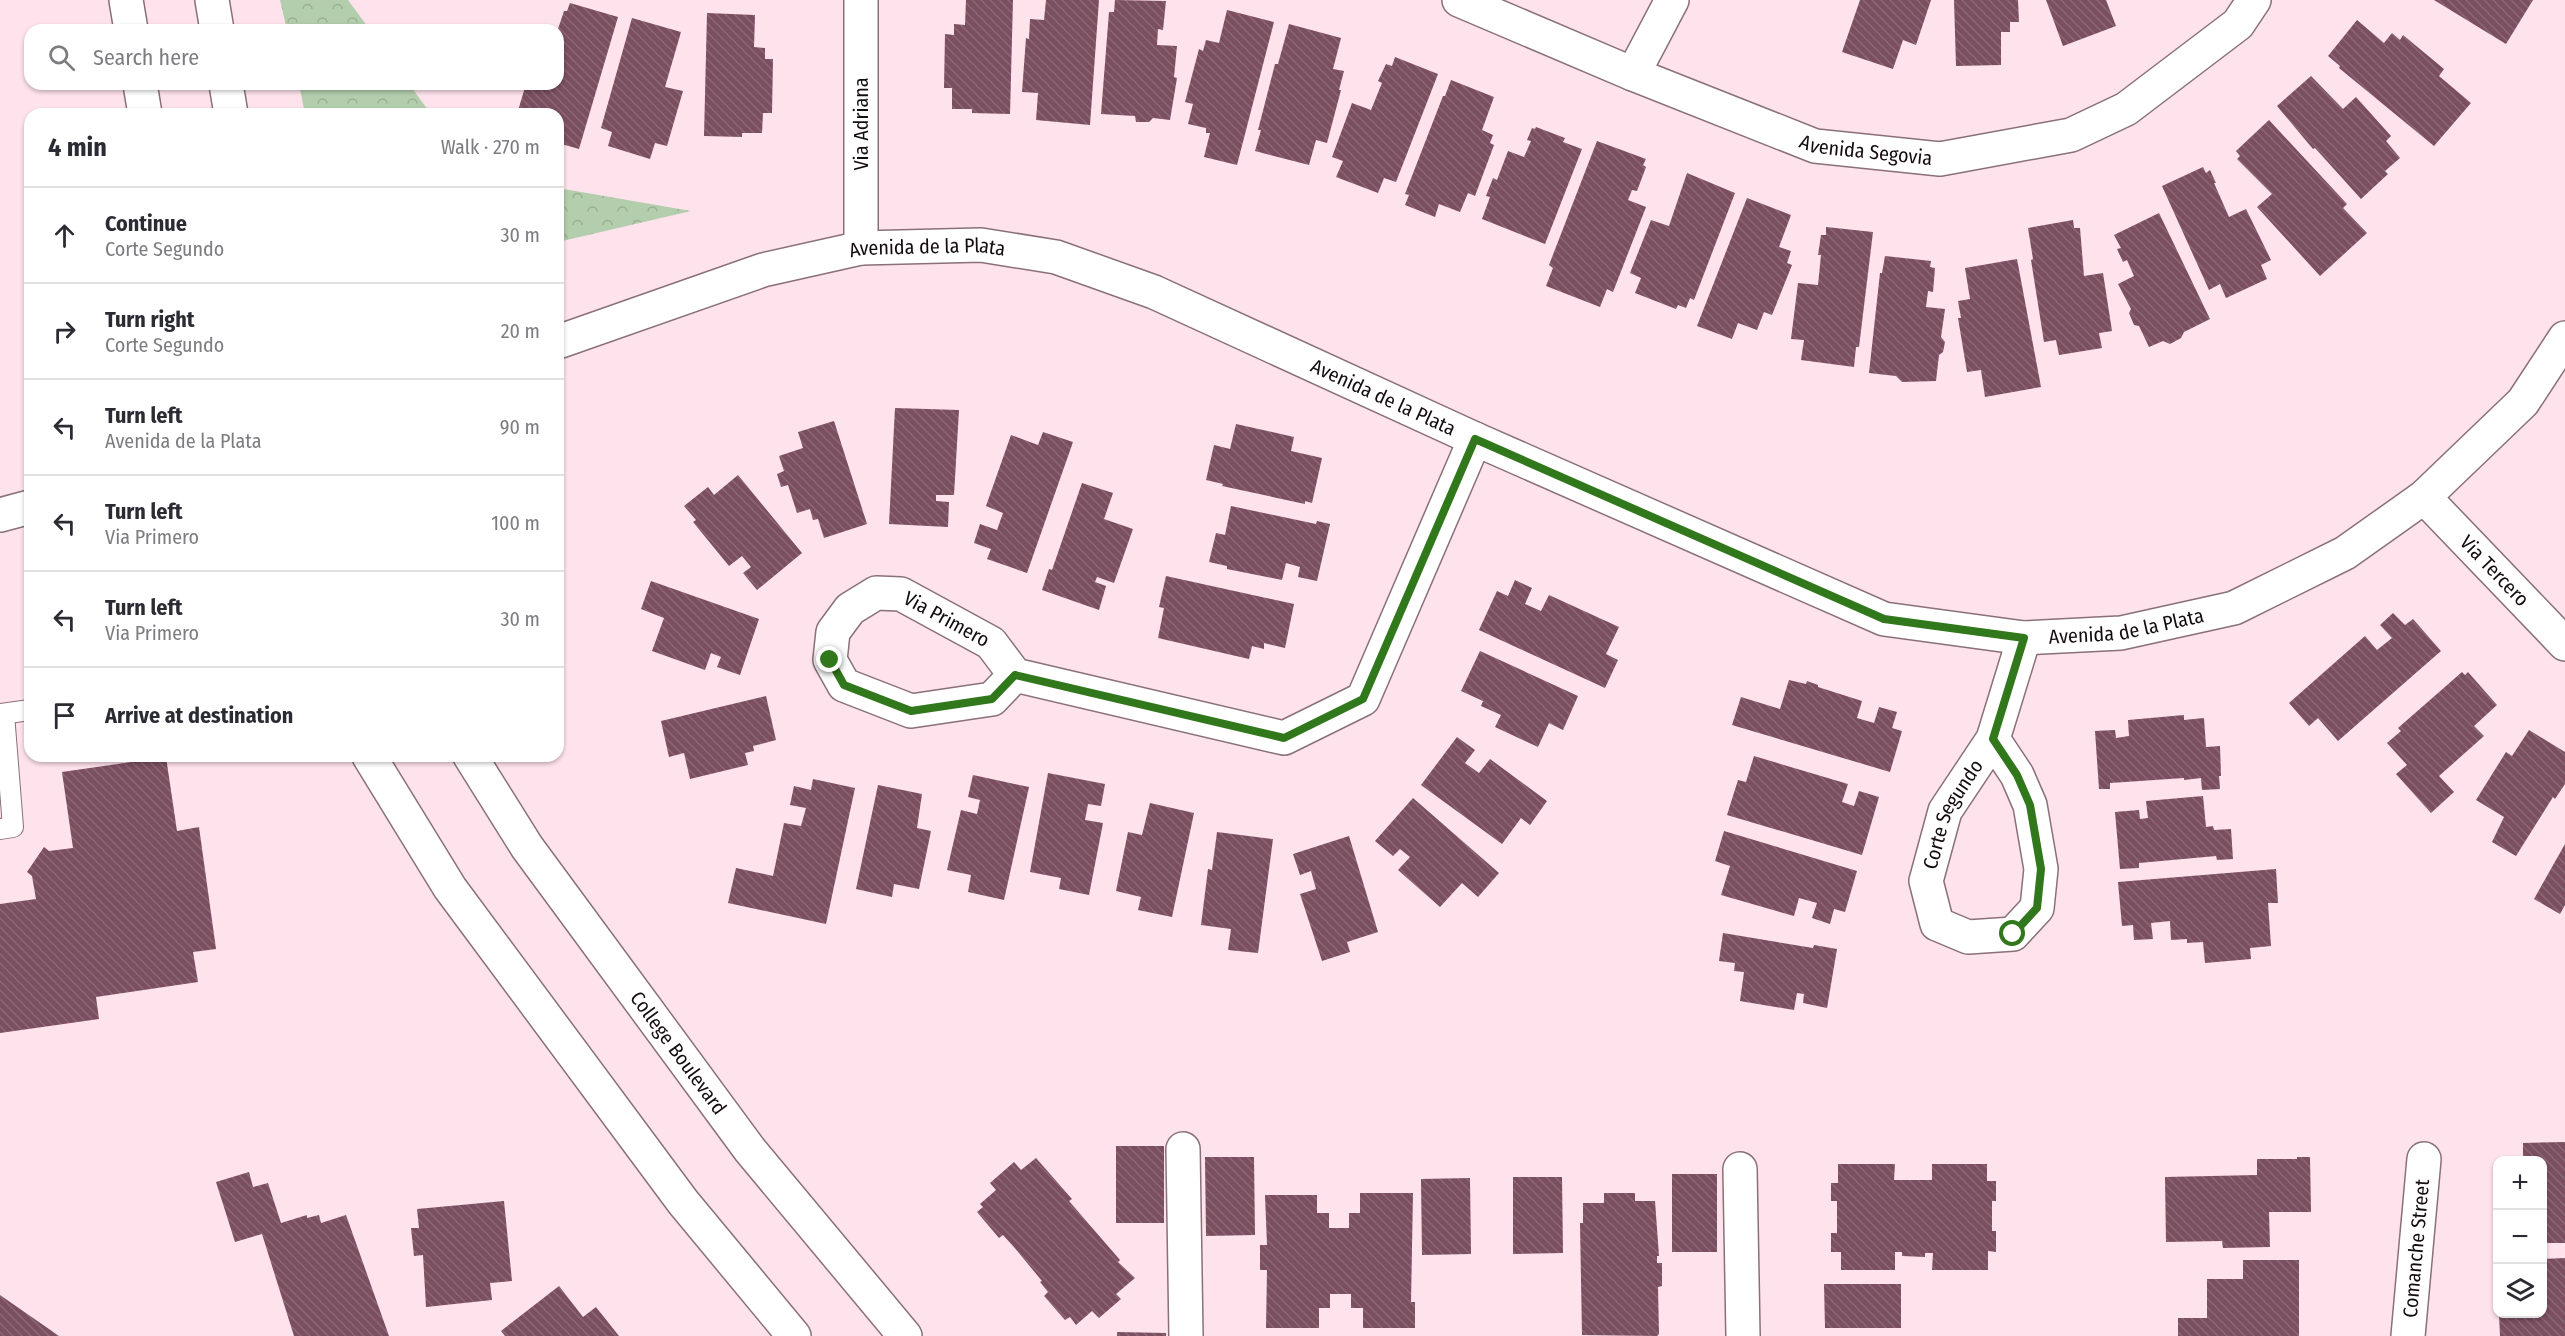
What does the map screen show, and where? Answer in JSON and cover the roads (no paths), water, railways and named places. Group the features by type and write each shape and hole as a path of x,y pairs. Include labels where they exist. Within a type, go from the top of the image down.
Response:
{"street":[{"path":"126,0 130,24"},
{"path":"212,0 217,24"},
{"name":"Via Adriana","path":"861,0 861,248"},
{"name":"Avenida Segovia","path":"1459,0 1633,74 1815,146 1940,159 2071,135 2126,109 2238,24 2254,0"},
{"path":"1633,74 1672,0"},
{"path":"141,90 145,108"},
{"path":"227,90 230,108"},
{"name":"Avenida de la Plata","path":"564,340 763,270 861,248 981,245 1056,257 1154,292 1475,439 1884,619 2024,638 2121,633 2234,608 2345,553 2424,497 2523,402 2565,338"},
{"path":"1015,675 1284,738 1363,699 1475,439"},
{"name":"Via Tercero","path":"2424,497 2565,644"},
{"path":"0,515 24,509"},
{"name":"Via Primero","path":"876,593 902,594 991,643 1015,675 992,699 911,711 844,685 830,660 833,632 850,609 876,593"},
{"name":"Corte Segundo","path":"1993,739 2017,775 2030,805 2041,869 2037,908 2013,934 1968,937 1937,924 1926,882 1945,811 1993,739 2024,638"},
{"path":"373,762 450,888 683,1202 794,1336"},
{"name":"College Boulevard","path":"474,762 527,847 750,1150 905,1336"},
{"path":"1183,1149 1186,1336"},
{"name":"Comanche Street","path":"2408,1336 2424,1159"},
{"path":"1740,1169 1743,1336"}],"lane":[{"path":"0,829 13,827 2,714 24,711"}]}
